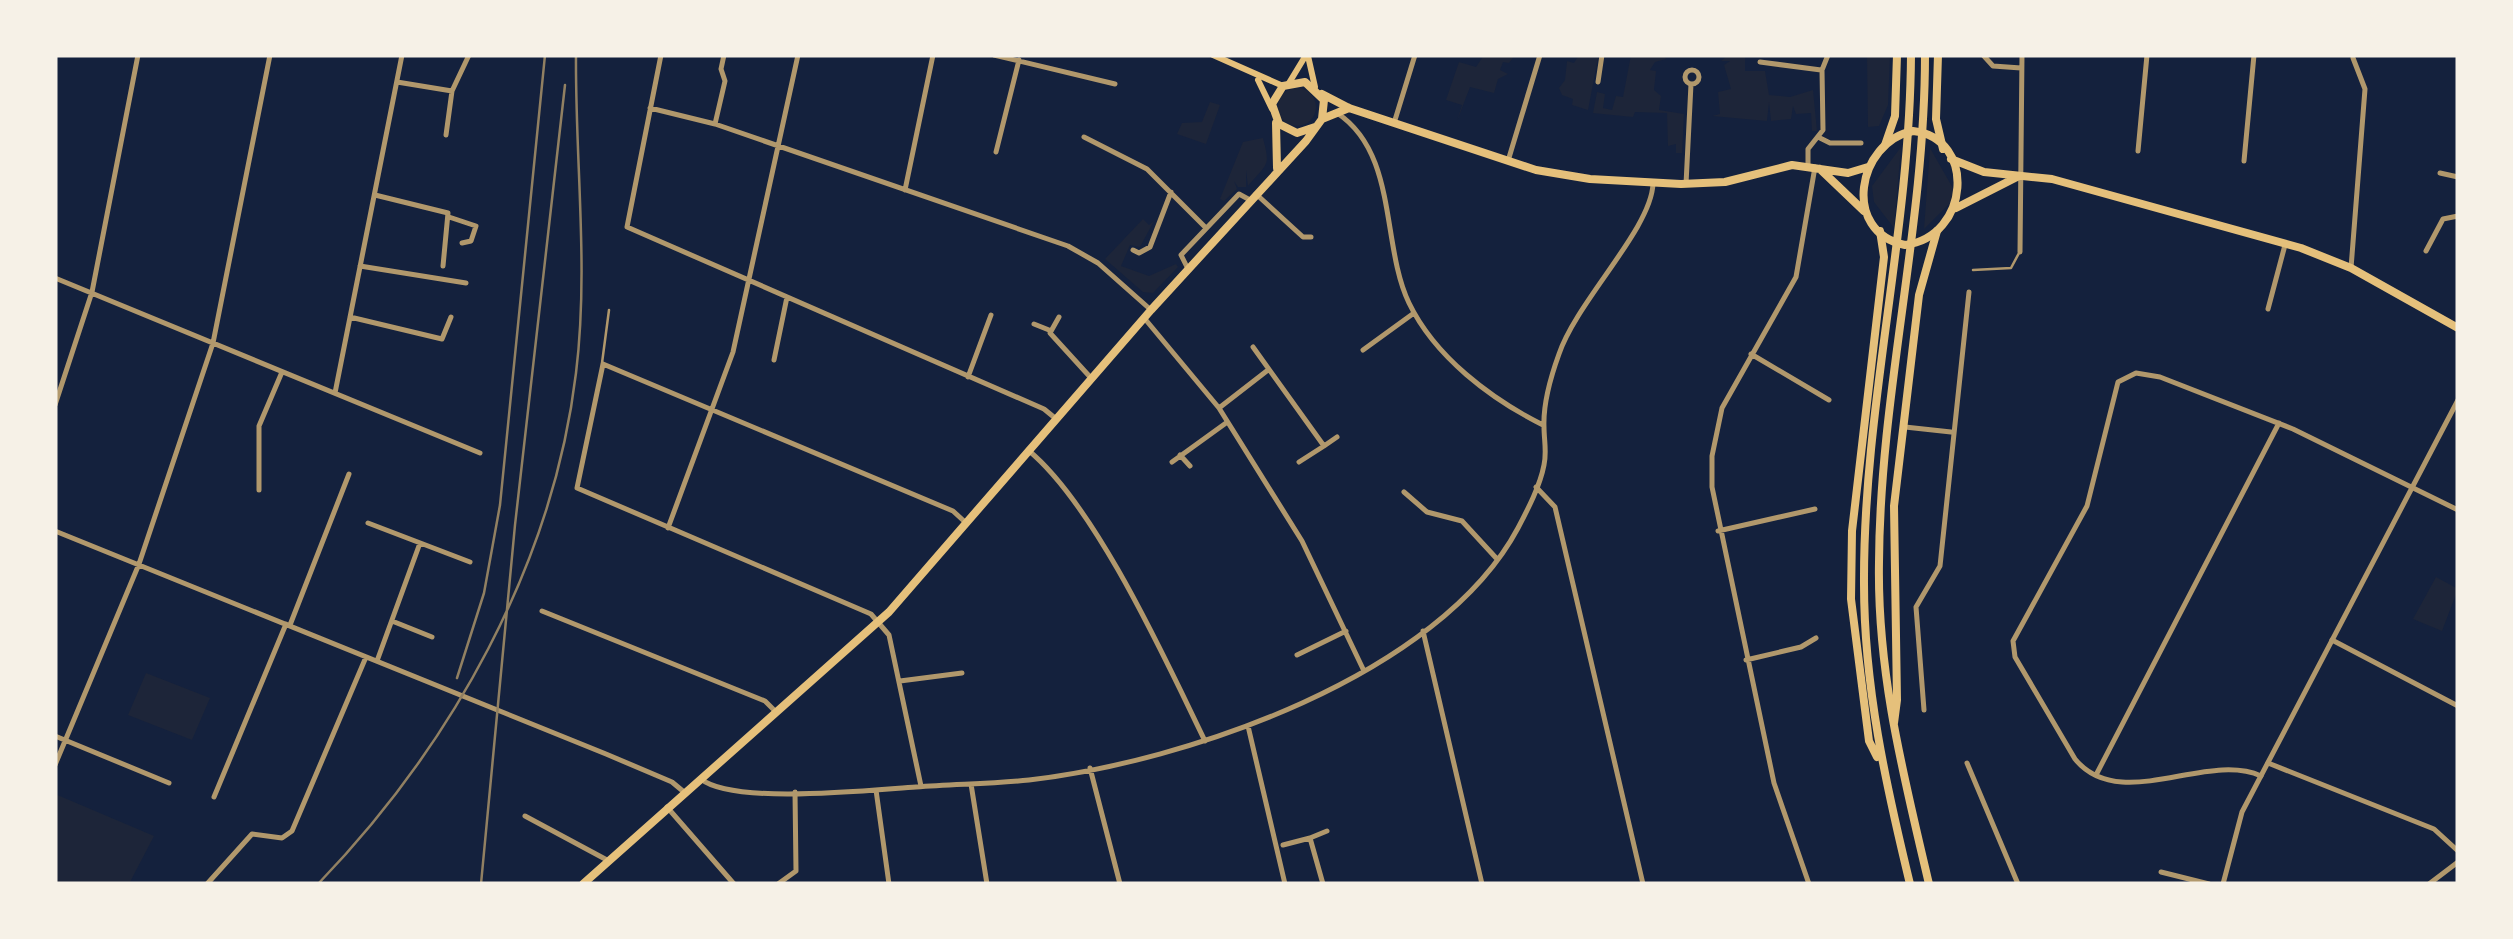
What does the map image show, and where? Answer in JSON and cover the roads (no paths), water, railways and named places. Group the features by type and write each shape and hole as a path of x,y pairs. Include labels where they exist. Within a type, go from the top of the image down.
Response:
{"main road":[{"path":"1213,55 1255,76 1286,84 1300,81 1349,108 1569,177 1686,184 1725,182 1779,167 1858,173 1868,168"},
{"path":"1276,172 1280,155 1274,97 1307,55"},
{"path":"1307,55 1322,119"},
{"path":"1885,145 1895,116 1897,55"},
{"path":"1910,884 1881,766 1865,633 1865,521 1902,228 1911,55"},
{"path":"1925,55 1916,228 1880,522 1880,643 1892,732 1930,884"},
{"path":"1938,55 1936,119 1942,148"},
{"path":"1255,76 1274,114 1290,132 1315,127"},
{"path":"583,884 879,622 1322,119 1349,108"},
{"path":"1815,167 1890,239 1905,244 1922,240 1937,230 1953,210 1960,191 1951,159 1921,132 1898,135 1868,168 1862,196 1867,214"},
{"path":"1951,159 1983,172 2052,179 2285,244 2351,268 2458,328"},
{"path":"1953,210 2018,176"},
{"path":"1880,230 1884,257 1856,468 1851,599 1869,741 1881,766"},
{"path":"1892,732 1898,700 1894,506 1901,427 1924,264 1937,230"}],"street":[{"path":"55,405 92,292 138,55"},
{"path":"55,766 138,564 213,343 270,55"},
{"path":"336,393 402,55"},
{"path":"446,136 452,91 470,55"},
{"path":"661,55 627,227 1055,418"},
{"path":"714,124 725,81 721,69 724,55"},
{"path":"668,528 732,352 798,55"},
{"path":"905,190 933,55"},
{"path":"994,55 1115,84"},
{"path":"1395,120 1415,55"},
{"path":"1508,161 1540,55"},
{"path":"1598,82 1602,55"},
{"path":"1809,884 1774,783 1718,531 1712,487 1716,432 1731,387 1796,277 1815,167 1808,150 1820,138 1822,70 1828,55"},
{"path":"1983,55 1993,66 2021,68"},
{"path":"2020,252 2022,55"},
{"path":"2138,151 2147,55"},
{"path":"2244,161 2254,55"},
{"path":"2351,268 2365,89 2353,58"},
{"path":"996,152 1019,60"},
{"path":"1760,62 1822,70"},
{"path":"398,82 452,91"},
{"path":"1686,184 1691,84"},
{"path":"650,108 714,124 1080,252 1151,310"},
{"path":"1365,110 1356,120 1358,132 1384,192 1397,266 1414,312 1448,355 1494,397 1543,425"},
{"path":"1335,112 1358,132"},
{"path":"1084,137 1139,164 1205,227"},
{"path":"1820,138 1830,143 1860,143"},
{"path":"2440,173 2458,176"},
{"path":"700,778 720,790 794,792 1031,780 1205,741 1248,726 1364,671 1423,631 1498,558 1544,466 1543,425 1559,354 1572,322 1645,214 1653,180"},
{"path":"1133,250 1139,252 1150,247 1170,192"},
{"path":"1188,269 1181,255 1239,194 1253,197 1303,237 1311,237"},
{"path":"375,195 442,209 448,217 474,223 475,236 462,243"},
{"path":"2426,251 2443,219 2458,216"},
{"path":"443,266 448,217"},
{"path":"2268,310 2285,244"},
{"path":"360,266 388,266 466,283"},
{"path":"55,278 480,454"},
{"path":"1924,710 1916,608 1940,566 1969,292"},
{"path":"774,360 787,297"},
{"path":"1363,350 1414,312"},
{"path":"968,376 991,315"},
{"path":"350,318 442,339 451,317"},
{"path":"1049,330 1059,317"},
{"path":"1144,318 1219,408 1302,542 1364,671"},
{"path":"1034,324 1049,330 1092,378"},
{"path":"1253,346 1324,446"},
{"path":"1751,354 1829,400"},
{"path":"921,786 889,635 879,622 854,604 577,488 603,364 952,512 966,522"},
{"path":"1219,408 1269,370"},
{"path":"259,490 260,426 282,372"},
{"path":"2261,776 2241,768 2127,782 2096,775 2075,759 2015,657 2013,641 2086,506 2118,382 2130,374 2150,374 2279,424 2458,510"},
{"path":"2223,884 2234,832 2261,776 2458,400"},
{"path":"1172,462 1226,422"},
{"path":"2096,775 2279,424"},
{"path":"1901,427 1952,432"},
{"path":"1299,462 1337,437"},
{"path":"1028,450 1080,513 1107,556 1205,741"},
{"path":"1180,455 1190,466"},
{"path":"214,797 349,474"},
{"path":"1536,487 1555,507 1644,884"},
{"path":"1404,492 1427,512 1462,522 1498,558"},
{"path":"1718,531 1814,510"},
{"path":"368,523 470,562"},
{"path":"55,531 672,782 684,792"},
{"path":"377,661 420,543"},
{"path":"542,611 762,700 776,712"},
{"path":"392,621 432,636"},
{"path":"1423,631 1482,884"},
{"path":"1297,655 1346,632"},
{"path":"1746,660 1801,647 1816,638"},
{"path":"2332,640 2458,706"},
{"path":"207,884 252,834 282,838 292,831 366,656"},
{"path":"900,681 962,673"},
{"path":"1248,726 1285,884"},
{"path":"55,736 168,783"},
{"path":"2268,762 2434,830 2458,850"},
{"path":"1967,763 2018,884"},
{"path":"1090,768 1120,884"},
{"path":"971,784 987,884"},
{"path":"876,790 889,884"},
{"path":"778,884 796,871 794,792"},
{"path":"667,807 734,884"},
{"path":"525,816 607,860"},
{"path":"1283,845 1327,831"},
{"path":"1310,838 1323,884"},
{"path":"2430,884 2458,862"},
{"path":"2161,872 2209,884"}],"lane":[{"path":"1973,270 2011,268 2020,252"},
{"path":"603,364 600,358 609,310"}],"railway":[{"path":"457,678 484,593 500,505 545,55"},
{"path":"318,884 411,773 452,712 488,649 545,514 564,444 580,333 576,55"},
{"path":"481,884 515,525 565,85"}]}
